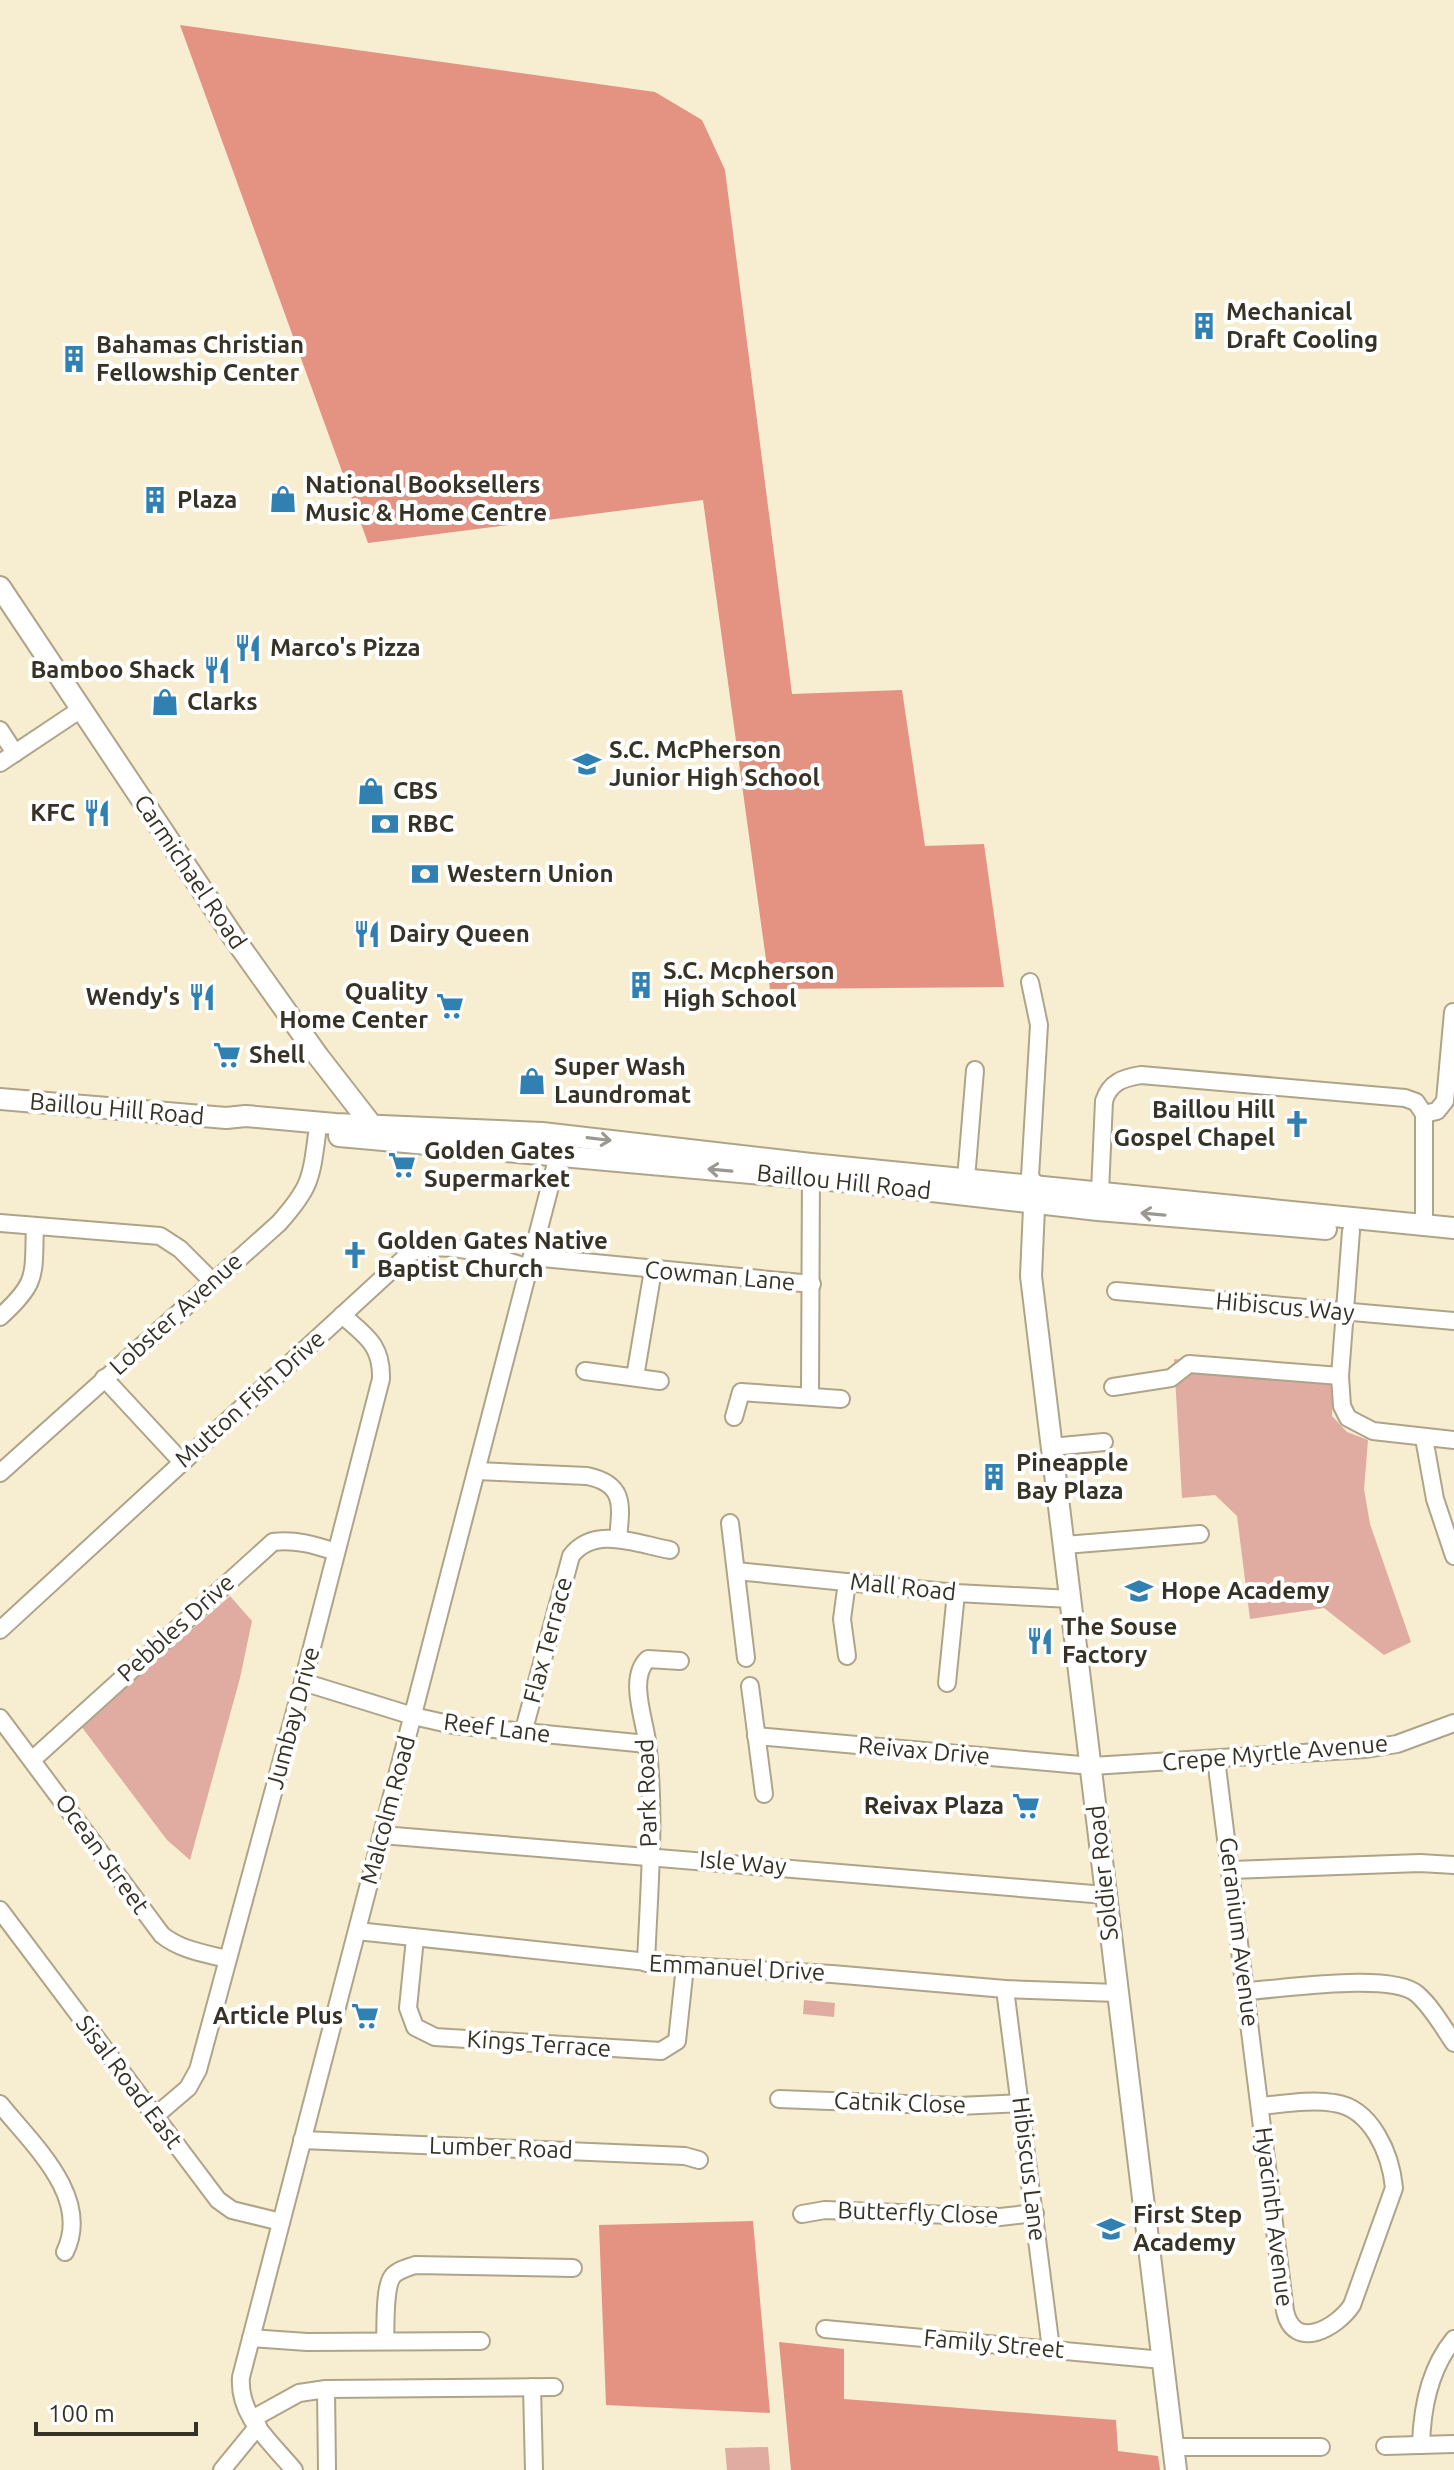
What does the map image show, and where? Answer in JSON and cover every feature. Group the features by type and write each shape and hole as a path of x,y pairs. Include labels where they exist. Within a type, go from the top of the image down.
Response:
{"main road":[{"name":"Carmichael Road","path":"0,587 234,938 318,1056 352,1099 410,1125"},
{"name":"Baillou Hill Road","path":"0,1099 235,1119 246,1116 410,1125 561,1145 1028,1190 1351,1231 1454,1240"},
{"path":"352,1099 385,1141"},
{"name":"Baillou Hill Road","path":"235,1119 245,1124 385,1141 561,1145"},
{"name":"Baillou Hill Road","path":"811,1171 966,1179 1028,1190 1100,1192 1454,1228"},
{"name":"Soldier Road","path":"1028,1190 1031,1276 1176,2470"}],"street":[{"path":"0,763 81,709"},
{"path":"0,730 15,753"},
{"path":"1028,1190 1039,1025 1030,982"},
{"path":"1424,1114 1437,1111 1445,1101 1453,1012"},
{"path":"966,1179 975,1070"},
{"path":"1100,1192 1104,1101 1117,1081 1126,1077 1141,1075 1405,1098 1416,1102 1424,1114 1424,1225"},
{"name":"Lobster Avenue","path":"0,1473 279,1223 302,1197 312,1173 317,1134"},
{"name":"Malcolm Road","path":"294,2470 243,2407 241,2377 561,1145"},
{"path":"810,1396 811,1171"},
{"path":"0,1223 160,1236 180,1249 212,1281"},
{"path":"0,1317 21,1298 33,1277 35,1226"},
{"path":"1351,1231 1340,1376 1342,1406 1348,1418 1373,1431 1454,1440"},
{"name":"Mutton Fish Drive","path":"0,1630 410,1253 440,1247 531,1262"},
{"name":"Cowman Lane","path":"531,1262 812,1284"},
{"path":"635,1377 653,1270"},
{"name":"Hibiscus Way","path":"1116,1291 1454,1321"},
{"name":"Jumbay Drive","path":"154,2117 188,2088 198,2070 381,1379 378,1352 372,1342 342,1315"},
{"path":"1113,1387 1171,1378 1189,1364 1340,1376"},
{"path":"585,1371 660,1381"},
{"path":"104,1378 181,1461"},
{"path":"734,1417 741,1392 841,1399"},
{"path":"1424,1438 1435,1499 1454,1556"},
{"path":"1051,1447 1104,1442"},
{"path":"477,1471 603,1479 612,1486 618,1498 618,1539"},
{"path":"730,1523 746,1658"},
{"path":"1065,1545 1200,1534"},
{"name":"Flax Terrace","path":"523,1733 571,1556 578,1546 589,1541 618,1539 670,1550"},
{"name":"Pebbles Drive","path":"32,1760 273,1542 310,1543 336,1552"},
{"name":"Mall Road","path":"736,1571 956,1593 1071,1599"},
{"path":"847,1582 842,1619 847,1656"},
{"path":"947,1683 956,1593"},
{"name":"Park Road","path":"646,1963 651,1815 647,1744 638,1683 640,1670 648,1659 680,1661"},
{"name":"Reef Lane","path":"303,1682 453,1725 647,1744"},
{"path":"750,1686 764,1794"},
{"name":"Ocean Street","path":"0,1718 162,1935 187,1950 227,1959"},
{"name":"Crepe Myrtle Avenue","path":"1092,1766 1376,1747 1397,1744 1454,1723"},
{"name":"Reivax Drive","path":"756,1736 1092,1766"},
{"name":"Geranium Avenue","path":"1216,1759 1260,2106"},
{"name":"Isle Way","path":"382,1835 1105,1895"},
{"path":"1231,1870 1420,1863 1454,1865"},
{"name":"Sisal Road East","path":"0,1910 218,2200 232,2210 281,2222"},
{"name":"Emmanuel Drive","path":"357,1931 646,1963 818,1973 1005,1989 1117,1993"},
{"name":"Kings Terrace","path":"415,1938 408,2008 415,2027 435,2037 661,2051 677,2041 685,1966"},
{"path":"1247,1991 1360,1983 1403,1986 1417,1994 1454,2043"},
{"name":"Hibiscus Lane","path":"1005,1989 1051,2349"},
{"name":"Catnik Close","path":"779,2099 958,2106 1021,2103"},
{"name":"Hyacinth Avenue","path":"1334,2103 1350,2108 1375,2132 1392,2169 1394,2188 1352,2305 1334,2326 1319,2331 1305,2333 1288,2324 1260,2106 1334,2103"},
{"path":"0,2104 62,2182 72,2218 71,2240 65,2252"},
{"name":"Lumber Road","path":"302,2140 685,2156 699,2160"},
{"name":"Butterfly Close","path":"802,2214 825,2210 1000,2217 1035,2213"},
{"path":"385,2341 388,2287 392,2277 401,2269 415,2265 573,2268"},
{"name":"Family Street","path":"825,2329 1163,2360"},
{"path":"251,2338 307,2342 481,2341"},
{"path":"1421,2445 1428,2391 1442,2353 1454,2339"},
{"path":"532,2387 534,2470"},
{"path":"222,2470 255,2422 299,2393 326,2389 554,2387"},
{"path":"326,2389 327,2470"},
{"path":"1385,2446 1454,2444"},
{"path":"1174,2447 1321,2447"}],"shaded area":[{"path":"180,25 655,92 702,120 725,170 792,694 902,690 925,846 984,844 1004,987 770,989 703,500 368,543"},
{"path":"1174,1359 1334,1374 1332,1416 1347,1432 1368,1440 1364,1489 1370,1524 1411,1642 1384,1655 1324,1608 1250,1619 1237,1516 1215,1495 1182,1498"},
{"path":"230,1596 252,1621 240,1678 190,1860 167,1840 81,1726"},
{"path":"804,2000 835,2003 834,2017 803,2014"},
{"path":"753,2221 770,2413 606,2405 599,2225"},
{"path":"779,2342 844,2349 844,2399 1116,2420 1118,2451 1158,2456 1160,2470 791,2470"},
{"path":"768,2447 770,2470 727,2470 725,2448"}],"place":[{"name":"Mechanical Draft Cooling","path":"1204,326"},
{"name":"Bahamas Christian Fellowship Center","path":"74,359"},
{"name":"National Booksellers Music & Home Centre","path":"283,499"},
{"name":"Plaza","path":"155,500"},
{"name":"Marco's Pizza","path":"248,648"},
{"name":"Bamboo Shack","path":"217,670"},
{"name":"Clarks","path":"165,702"},
{"name":"S.C. McPherson Junior High School","path":"587,764"},
{"name":"CBS","path":"371,791"},
{"name":"KFC","path":"97,813"},
{"name":"RBC","path":"385,824"},
{"name":"Western Union","path":"425,874"},
{"name":"Dairy Queen","path":"367,934"},
{"name":"S.C. Mcpherson High School","path":"641,985"},
{"name":"Wendy's","path":"202,997"},
{"name":"Quality Home Center","path":"450,1006"},
{"name":"Shell","path":"227,1055"},
{"name":"Super Wash Laundromat","path":"532,1081"},
{"name":"Baillou Hill Gospel Chapel","path":"1297,1124"},
{"name":"Golden Gates Supermarket","path":"402,1165"},
{"name":"Golden Gates Native Baptist Church","path":"355,1255"},
{"name":"Pineapple Bay Plaza","path":"994,1477"},
{"name":"Hope Academy","path":"1139,1591"},
{"name":"The Souse Factory","path":"1040,1641"},
{"name":"Reivax Plaza","path":"1026,1806"},
{"name":"Article Plus","path":"365,2016"},
{"name":"First Step Academy","path":"1111,2229"}]}
